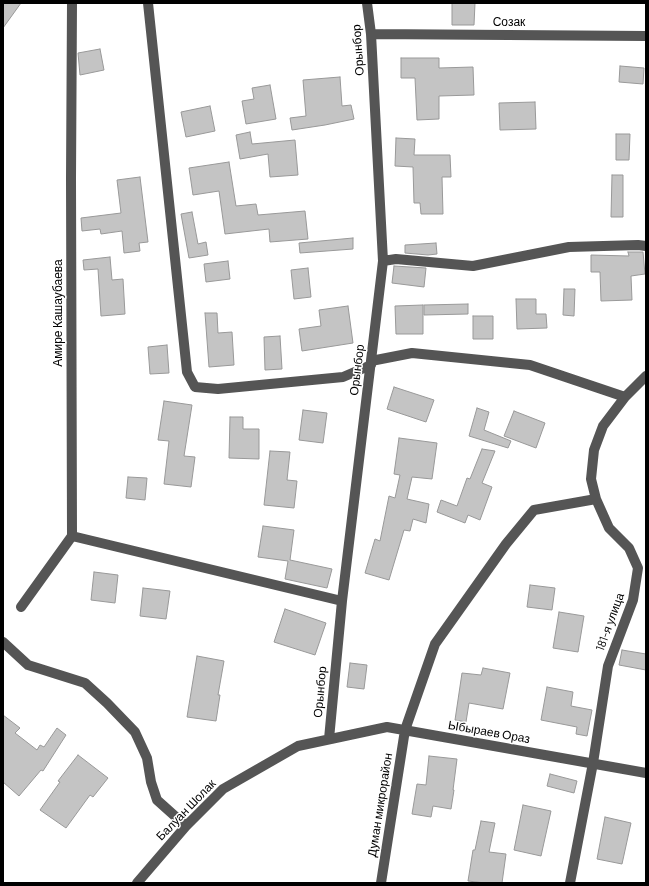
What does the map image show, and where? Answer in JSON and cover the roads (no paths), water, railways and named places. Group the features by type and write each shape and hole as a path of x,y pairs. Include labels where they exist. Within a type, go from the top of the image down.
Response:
{"street":[{"name":"Амире Кашаубаева","path":"72,3 72,536"},
{"path":"148,3 187,372 195,387 218,389 343,377 371,363 412,353 530,365 624,396"},
{"name":"Орынбор","path":"329,739 342,601 383,261 371,34 367,3"},
{"name":"Созак","path":"371,34 646,36"},
{"path":"383,261 396,259 473,266 569,247 646,246"},
{"name":"181-я улица","path":"593,763 608,666 634,600 638,568 629,548 609,528 596,499 591,479 594,450 603,426 624,396 646,376"},
{"name":"Думан микрорайон","path":"381,883 406,730 435,644 510,538 534,510 596,499"},
{"path":"21,607 72,536 342,601"},
{"path":"4,646 28,665 85,683 112,708 136,732 147,758 151,782 157,800 186,826"},
{"name":"Ыбыраев Ораз","path":"329,739 387,727 646,773"},
{"name":"Балуан Шолак","path":"137,883 186,826 223,789 298,746 329,739"},
{"path":"570,883 593,763"}]}
